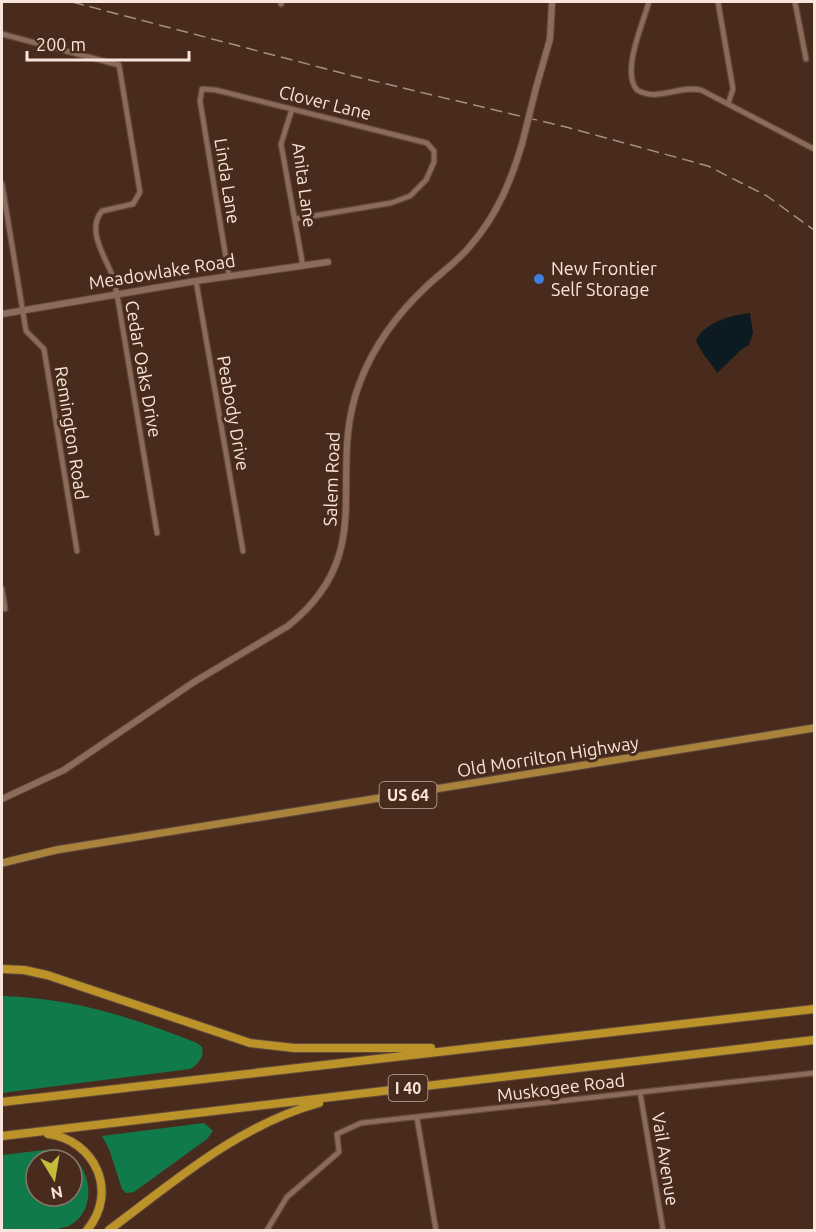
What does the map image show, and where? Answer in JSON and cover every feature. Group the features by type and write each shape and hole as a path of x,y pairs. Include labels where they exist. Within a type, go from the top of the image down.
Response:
{"highway":[{"path":"2,969 24,970 47,975 230,1039 262,1045 305,1048 466,1048"},
{"name":"I 40","path":"2,1102 814,1009"},
{"name":"I 40","path":"2,1136 814,1040"},
{"path":"110,1230 248,1131 290,1112 349,1096"},
{"path":"34,1132 56,1135 73,1141 94,1162 101,1180 102,1198 97,1215 87,1230"}],"main road":[{"name":"Salem Road","path":"2,799 64,771 195,682 288,626 316,598 335,570 343,547 346,530 347,434 359,384 381,341 409,304 469,248 504,195 522,144 550,39 552,2"},
{"name":"Meadowlake Road","path":"2,314 196,281 328,262"},
{"name":"Old Morrilton Highway","path":"2,863 56,850 814,728"}],"street":[{"path":"649,2 630,69 631,81 637,90 653,94 695,88 814,149"},
{"path":"718,2 733,89 728,104"},
{"path":"795,2 806,59"},
{"name":"Cedar Oaks Drive","path":"2,34 119,65 140,192 133,204 102,211 96,220 100,255 112,275 117,294 157,532"},
{"name":"Clover Lane","path":"201,90 216,90 427,143 432,147 435,156 426,180 405,199 295,219"},
{"name":"Linda Lane","path":"201,90 200,101 229,276"},
{"name":"Anita Lane","path":"292,109 282,144 303,266"},
{"name":"Remington Road","path":"2,184 26,331 44,349 77,551"},
{"name":"Peabody Drive","path":"196,281 243,551"},
{"path":"2,589 5,609"},
{"name":"Muskogee Road","path":"267,1230 287,1197 339,1152 337,1134 361,1123 814,1073"},
{"name":"Vail Avenue","path":"640,1092 663,1230"},
{"path":"417,1118 436,1230"}],"green space":[{"path":"2,996 77,1005 125,1017 197,1043 202,1047 202,1057 190,1069 2,1093"},
{"path":"204,1123 213,1131 207,1139 134,1192 126,1193 122,1189 109,1149 102,1136"},
{"path":"24,1152 24,1208 84,1208 84,1172 88,1194 86,1207 80,1218 69,1226 29,1231 2,1228 2,1155"}],"shaded area":[{"path":"750,313 753,333 749,345 717,373 696,340 712,324"}],"railway":[{"path":"72,2 353,76 566,127 708,166 767,196 814,230"}],"place":[{"name":"New Frontier Self Storage","path":"539,279"}]}
